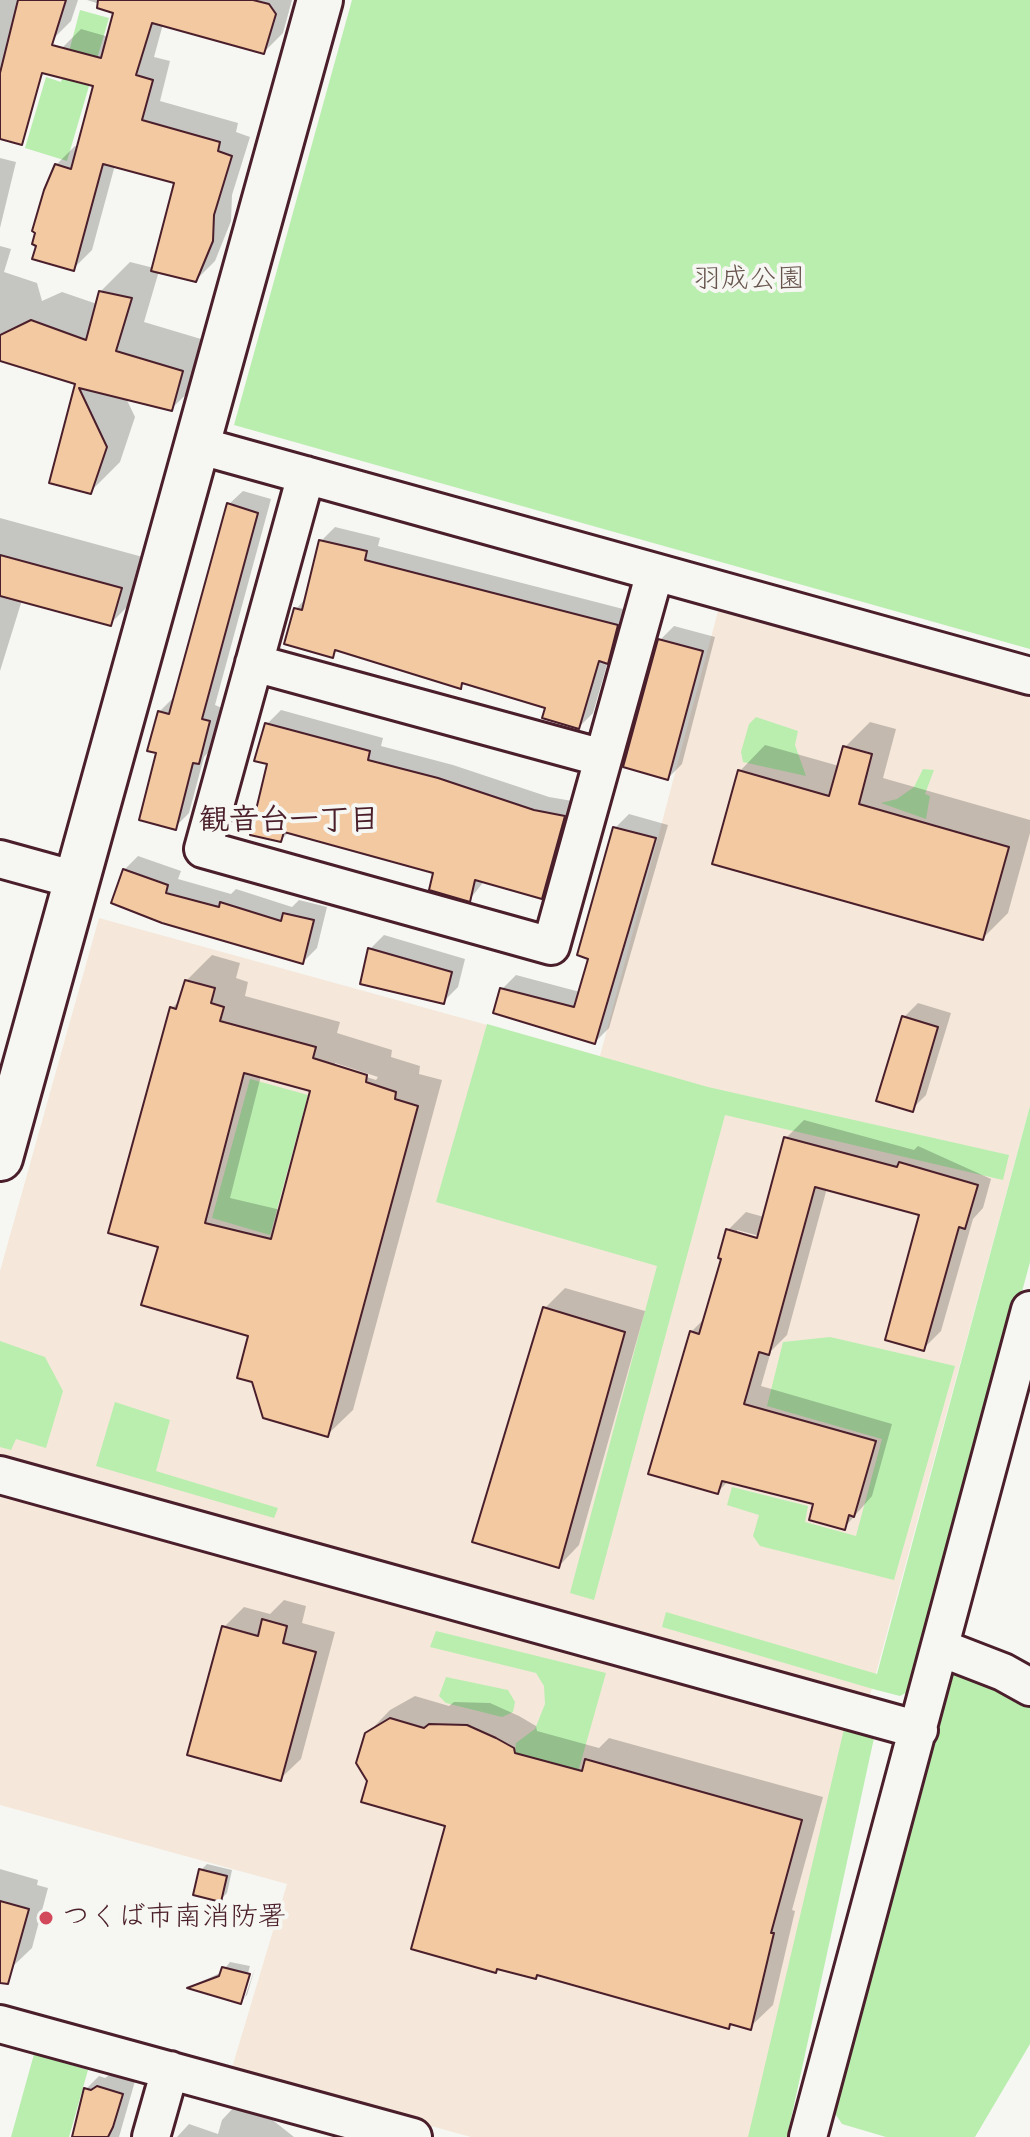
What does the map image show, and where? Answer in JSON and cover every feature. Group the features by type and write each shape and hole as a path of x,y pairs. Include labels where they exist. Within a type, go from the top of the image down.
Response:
{"street":[{"path":"0,1158 320,0"},
{"path":"197,445 1030,676"},
{"path":"306,475 203,849 551,946 655,572"},
{"path":"254,663 603,758"},
{"path":"0,859 76,880"},
{"path":"815,2135 1030,1310"},
{"path":"0,1475 919,1730"},
{"path":"941,1648 1003,1672 1030,1687"},
{"path":"0,2024 170,2070 297,2122 413,2137"},
{"path":"151,2137 170,2070"}],"shaded area":[{"path":"718,611 1030,697 1030,1106 750,2137 471,2137 231,2071 287,1884 0,1805 0,1271 99,918 600,1056"}],"green space":[{"name":"羽成公園","path":"352,0 1030,0 1030,649 234,425"},
{"path":"80,10 109,18 67,161 25,148 46,77 61,82"},
{"path":"756,717 798,731 795,745 806,776 743,762 741,752 749,724"},
{"path":"923,769 934,770 925,794 930,796 926,819 881,803 897,799 914,787"},
{"path":"487,1024 708,1087 1009,1155 1003,1180 725,1115 594,1600 570,1593 657,1266 436,1202"},
{"path":"250,1079 308,1095 270,1235 212,1218"},
{"path":"1030,1106 1030,1262 915,1688 900,1696 662,1627 666,1612 877,1674"},
{"path":"830,1337 955,1366 894,1580 760,1546 753,1536 759,1515 727,1505 732,1487 808,1506 805,1522 856,1536 882,1439 767,1406 783,1342"},
{"path":"0,1341 45,1357 63,1391 46,1448 16,1439 11,1450 0,1447"},
{"path":"115,1402 170,1420 156,1471 278,1508 274,1518 96,1466"},
{"path":"436,1631 606,1673 554,1857 515,1753 516,1743 535,1729 545,1704 544,1686 536,1673 430,1647"},
{"path":"954,1665 1030,1700 1030,2044 975,2137 886,2137 842,2124 830,2106"},
{"path":"446,1677 508,1690 515,1702 513,1712 502,1717 446,1703 439,1696"},
{"path":"844,1729 874,1738 787,2137 748,2137"},
{"path":"34,2054 88,2070 69,2137 11,2137"}],"building":[{"path":"18,0 66,0 52,45 101,58 113,13 97,8 98,0 253,0 269,4 276,14 264,54 152,23 136,75 153,80 142,120 220,142 218,151 232,156 214,215 213,241 196,282 151,271 174,183 103,164 74,271 32,259 36,246 32,244 35,233 32,231 44,190 55,164 71,169 93,86 42,73 22,145 0,139 0,73"},
{"path":"99,291 132,298 116,351 183,371 172,411 79,388 107,447 91,494 49,483 75,384 0,361 0,335 31,320 86,340"},
{"path":"227,503 258,513 202,719 210,721 199,764 193,763 176,830 139,820 156,753 147,751 158,711 169,714"},
{"path":"319,540 367,551 365,560 618,625 608,664 599,661 579,729 542,718 545,708 462,683 461,689 335,650 333,658 284,644 294,608 302,610"},
{"path":"0,555 122,588 111,626 0,596"},
{"path":"658,639 703,651 668,780 623,767"},
{"path":"265,723 370,751 368,760 438,778 534,810 565,816 542,899 475,880 470,902 429,890 433,873 284,832 281,842 250,835 267,764 254,761"},
{"path":"843,746 872,754 859,804 1009,847 983,940 712,864 738,770 829,796"},
{"path":"613,827 656,838 595,1044 493,1013 500,988 574,1007 588,959 577,955"},
{"path":"123,869 168,885 166,893 219,907 220,902 281,921 283,913 314,920 303,964 162,923 111,903"},
{"path":"368,948 452,972 444,1004 360,984"},
{"path":"185,980 215,988 211,1003 224,1007 220,1021 316,1047 313,1058 367,1075 366,1082 396,1092 395,1099 418,1106 328,1437 263,1418 252,1382 237,1378 248,1336 141,1305 158,1247 108,1233 170,1007 176,1009","holes":["244,1073 310,1091 271,1239 205,1223"]},
{"path":"902,1016 938,1027 913,1112 876,1101"},
{"path":"784,1137 897,1167 899,1162 978,1185 965,1229 959,1227 924,1351 885,1340 919,1215 815,1187 769,1355 759,1352 744,1404 876,1441 854,1517 849,1515 845,1530 809,1520 813,1504 722,1481 718,1494 648,1474 690,1331 699,1334 721,1259 718,1258 726,1229 757,1238"},
{"path":"543,1307 625,1332 559,1568 472,1542"},
{"path":"262,1619 287,1626 283,1643 316,1652 281,1781 187,1755 222,1626 258,1636"},
{"path":"390,1718 424,1728 429,1724 467,1725 514,1748 515,1753 582,1771 585,1759 802,1820 771,1933 774,1933 751,2030 730,2024 729,2029 537,1975 536,1979 497,1969 496,1973 411,1949 445,1826 361,1802 367,1781 356,1763 365,1733"},
{"path":"199,1869 227,1876 221,1902 193,1895"},
{"path":"0,1901 29,1909 8,1984 0,1983"},
{"path":"222,1967 250,1974 241,2004 187,1988 219,1976"},
{"path":"97,2086 123,2094 113,2127 108,2137 72,2137 84,2088 91,2090"}],"place":[{"name":"つくば市南消防署","path":"46,1918"}],"district":[{"name":"観音台一丁目","path":"289,821"}]}
